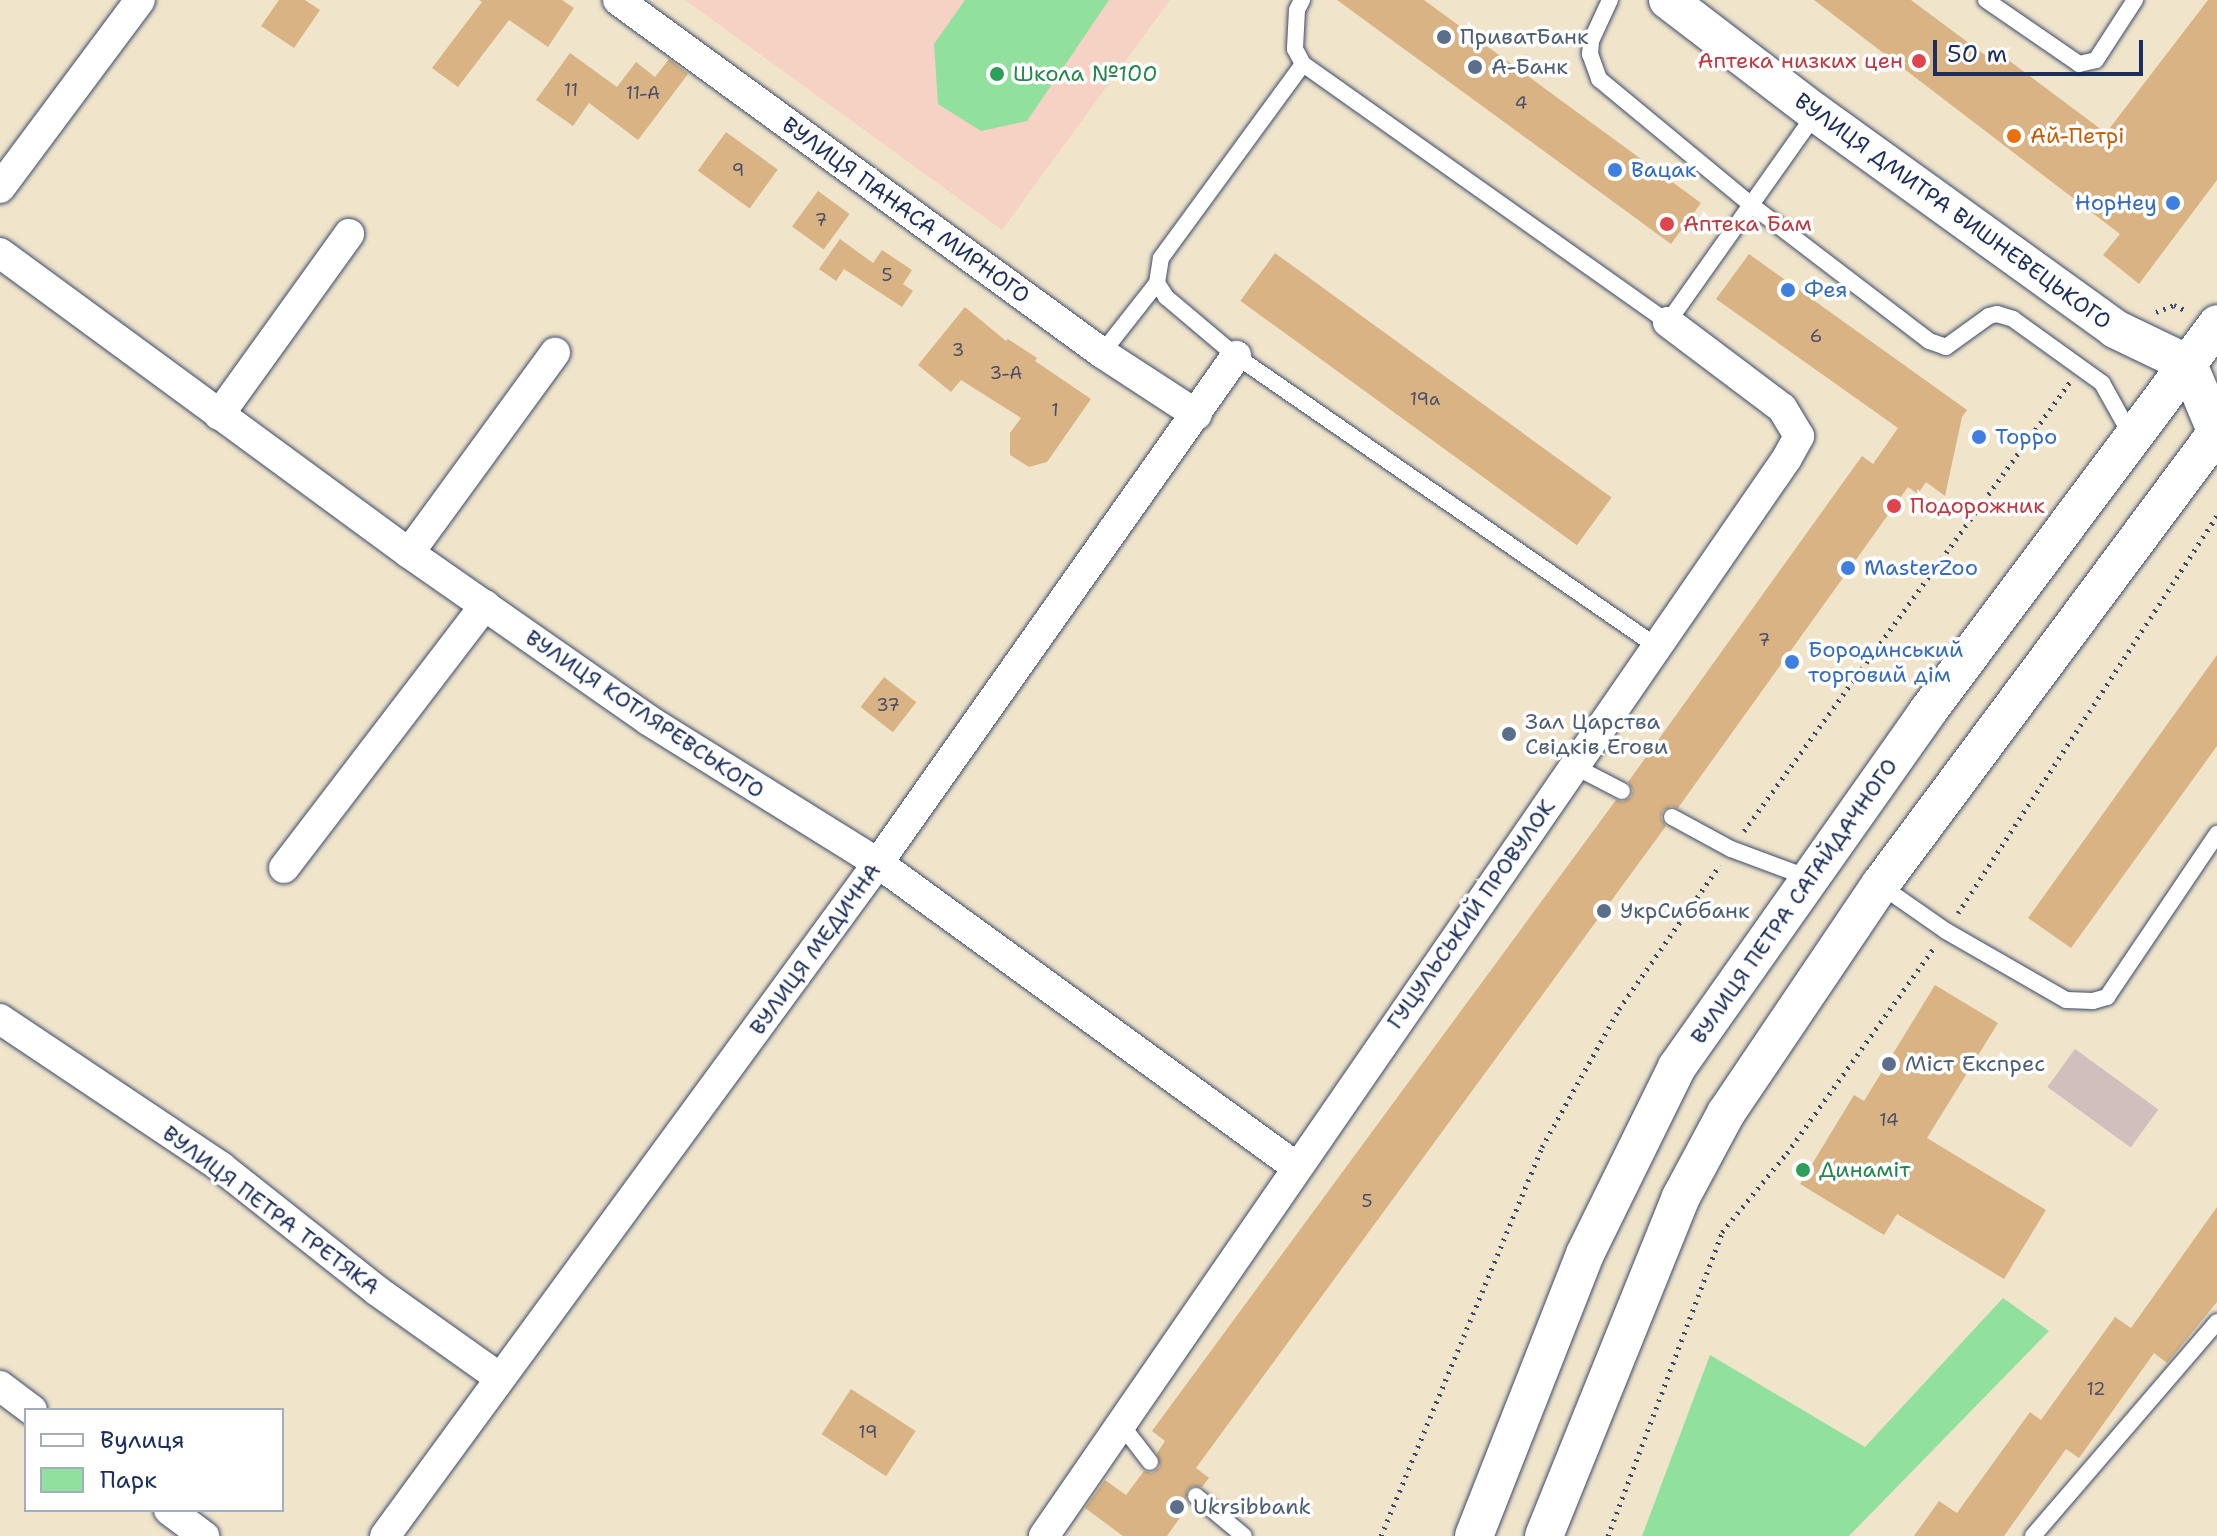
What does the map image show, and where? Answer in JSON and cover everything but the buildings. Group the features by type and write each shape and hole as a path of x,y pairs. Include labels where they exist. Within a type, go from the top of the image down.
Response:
{"street":[{"path":"0,188 140,0"},
{"name":"ВУЛИЦЯ ПАНАСА МИРНОГО","path":"618,0 1102,353 1197,415"},
{"name":"ВУЛИЦЯ ДМИТРА ВИШНЕВЕЦЬКОГО","path":"1668,0 1816,113 2115,329 2188,364"},
{"path":"219,415 349,234"},
{"name":"ВУЛИЦЯ КОТЛЯРЕВСЬКОГО","path":"0,253 409,553 648,720 878,863 1295,1166"},
{"name":"ГУЦУЛЬСЬКИЙ ПРОВУЛОК","path":"1044,1536 1295,1166 1787,458 1799,436 1782,408 1668,322"},
{"name":"ВУЛИЦЯ ПЕТРА САГАЙДАЧНОГО","path":"1474,1536 1585,1254 1677,1067 1928,711 2217,324"},
{"path":"409,553 555,353"},
{"name":"ВУЛИЦЯ МЕДИЧНА","path":"385,1536 878,863 1236,356"},
{"path":"1544,1536 1681,1197 1726,1113 1880,885 2217,433 2188,364"},
{"path":"284,868 485,605"},
{"name":"ВУЛИЦЯ ПЕТРА ТРЕТЯКА","path":"0,1019 221,1167 376,1290 500,1378"},
{"path":"0,1386 29,1408"},
{"path":"172,1512 204,1536"}],"lane":[{"path":"1302,0 1297,10 1295,40 1303,64 1668,322 1816,113"},
{"path":"1610,0 1591,41 1590,54 1599,79 1750,204 1936,344 1946,347 1997,314 2013,319 2102,383 2132,438"},
{"path":"1986,0 2079,64 2096,60 2135,0"},
{"path":"1102,353 1157,283 1161,258 1303,64"},
{"path":"1157,283 1166,297 1236,356 1656,646"},
{"path":"1574,766 1622,791"},
{"path":"1672,817 1731,849 1811,878"},
{"path":"1880,885 1946,931 2066,1000 2093,1001 2107,997 2217,834"},
{"path":"2033,1536 2217,1322"},
{"path":"1120,1423 1150,1462"},
{"path":"1196,1496 1244,1536"}],"path":[{"path":"1608,1536 1722,1232 1787,1153 1946,931 2217,516"}],"shaded area":[{"path":"685,0 1170,0 1002,230"},
{"path":"2075,1049 2158,1110 2131,1148 2047,1087"}],"green space":[{"name":"Школа №100","path":"965,0 1109,0 1027,121 981,131 938,104 934,44"},
{"path":"2003,1298 2049,1331 1849,1536 1642,1536 1710,1355 1865,1447"}],"place":[{"name":"ПриватБанк","path":"1444,37"},
{"name":"Аптека низких цен","path":"1919,61"},
{"name":"А-Банк","path":"1475,67"},
{"name":"Школа №100","path":"997,74"},
{"name":"Ай-Петрі","path":"2014,136"},
{"name":"Вацак","path":"1615,170"},
{"name":"HopHey","path":"2173,203"},
{"name":"Аптека Бам","path":"1667,224"},
{"name":"Фея","path":"1788,290"},
{"name":"Торро","path":"1979,437"},
{"name":"Подорожник","path":"1894,506"},
{"name":"MasterZoo","path":"1848,568"},
{"name":"Бородинський торговий дім","path":"1792,662"},
{"name":"Зал Царства Свiдкiв Егови","path":"1509,734"},
{"name":"УкрСиббанк","path":"1604,911"},
{"name":"Міст Експрес","path":"1889,1064"},
{"name":"Динаміт","path":"1803,1170"},
{"name":"Ukrsibbank","path":"1177,1507"}]}
